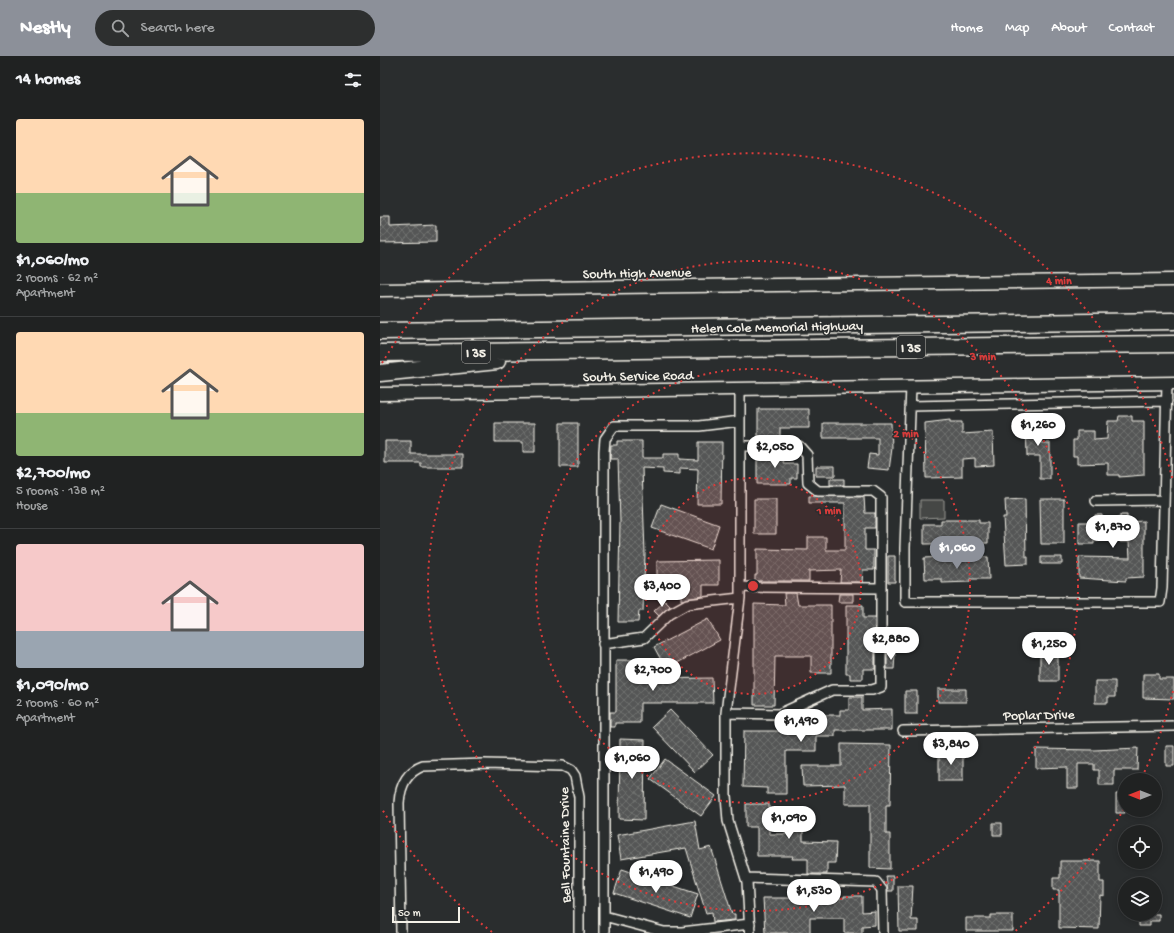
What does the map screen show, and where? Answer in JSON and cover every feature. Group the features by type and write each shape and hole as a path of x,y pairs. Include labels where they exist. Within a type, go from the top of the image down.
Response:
{"highway":[{"name":"Helen Cole Memorial Highway","path":"380,330 1174,321"},
{"name":"Helen Cole Memorial Highway","path":"380,353 1174,344"},
{"path":"380,373 572,352"}],"main road":[{"name":"South High Avenue","path":"380,290 1174,280"},
{"name":"South Service Road","path":"380,394 1170,383"}],"street":[{"path":"910,386 905,548 905,602 1160,602 1162,588 1166,401 1170,383"},
{"path":"604,916 664,932 750,929 749,899 746,878 727,814 726,713 740,598 740,388"},
{"path":"910,406 1166,401"},
{"path":"604,933 603,644 605,439 614,426 699,426 740,421"},
{"path":"726,713 779,714 832,690 872,690 881,687 881,497 873,491 818,491 808,483 808,456 799,446 740,446"},
{"path":"1096,501 1164,500"},
{"path":"740,587 881,588"},
{"path":"603,644 644,638 669,614 687,604 740,598"},
{"name":"Poplar Drive","path":"904,731 1174,726"},
{"name":"Bell Fountaine Drive","path":"401,933 399,803 401,790 403,783 414,770 423,766 439,765 558,765 566,767 573,772 577,782 578,797 579,933"},
{"path":"746,878 876,882 882,890 883,933"}],"shaded area":[{"path":"920,500 944,500 944,517 920,518"}],"building":[{"path":"380,217 390,217 390,227 436,225 436,242 380,243"},
{"path":"758,409 809,409 809,428 780,428 780,440 758,440"},
{"path":"1119,416 1132,416 1132,421 1144,421 1144,475 1119,477 1119,475 1108,475 1108,463 1077,464 1077,456 1073,456 1073,440 1077,440 1077,431 1094,431 1094,440 1107,439 1108,421 1118,421"},
{"path":"950,420 950,422 962,422 962,434 993,432 994,465 975,466 975,458 962,459 962,477 926,478 925,423"},
{"path":"1026,420 1041,420 1041,443 1050,443 1050,479 1040,479 1040,456 1027,456"},
{"path":"495,423 535,423 535,452 523,452 523,442 495,442"},
{"path":"560,423 578,423 578,467 560,467"},
{"path":"823,423 891,423 892,448 889,470 867,468 869,454 878,455 878,438 823,438"},
{"path":"385,441 411,441 411,454 463,454 463,467 421,467 421,463 385,463"},
{"path":"617,441 642,441 642,458 663,458 663,454 679,454 679,459 698,460 698,442 722,442 721,504 697,504 698,469 680,468 680,474 663,473 663,469 642,468 645,554 643,611 639,611 638,622 618,622 620,522 618,459 610,459 611,445 617,445"},
{"path":"757,452 785,453 784,464 797,464 797,478 791,478 791,484 757,484"},
{"path":"816,466 835,466 835,476 816,476"},
{"path":"830,479 844,479 844,485 830,485"},
{"path":"809,496 864,497 865,513 875,513 875,528 865,528 865,550 874,550 874,570 863,570 862,582 840,582 841,570 809,571 809,581 755,581 755,575 757,575 757,549 808,550 808,537 826,537 826,550 845,550 845,503 809,503"},
{"path":"754,499 776,499 776,534 754,534"},
{"path":"1025,499 1026,557 1028,557 1028,564 1006,565 1003,517 1006,517 1005,500"},
{"path":"1040,499 1064,499 1064,544 1041,544"},
{"path":"661,504 719,525 711,549 652,528"},
{"path":"1095,515 1102,515 1102,518 1120,518 1120,515 1127,515 1127,522 1144,521 1144,577 1126,578 1126,581 1079,578 1079,557 1130,558 1129,542 1120,542 1120,540 1094,541 1094,544 1079,544 1079,522 1095,522"},
{"path":"941,520 979,520 979,523 988,523 988,543 924,544 924,524 941,524"},
{"path":"888,556 895,556 895,582 888,582"},
{"path":"941,557 941,560 988,557 989,579 970,579 970,582 942,583 942,579 925,579 924,558"},
{"path":"1041,557 1062,557 1062,564 1041,564"},
{"path":"719,560 719,585 703,585 703,596 681,600 682,585 657,586 657,561"},
{"path":"784,593 796,593 798,605 831,605 831,673 811,673 811,656 775,656 774,705 754,705 754,604 785,605"},
{"path":"839,594 853,594 853,602 838,602"},
{"path":"665,601 670,606 659,616 654,611"},
{"path":"846,605 863,605 863,618 875,618 875,669 863,669 863,679 850,679 850,674 846,674"},
{"path":"708,619 720,640 666,669 654,647"},
{"path":"1040,651 1058,651 1058,681 1040,681"},
{"path":"887,654 895,654 894,669 887,669"},
{"path":"616,660 640,660 640,679 712,678 713,703 640,703 640,723 615,723 615,727 610,727 610,712 616,712"},
{"path":"1143,674 1159,674 1159,679 1174,679 1174,699 1143,698"},
{"path":"1095,681 1115,681 1115,697 1108,697 1108,703 1095,703"},
{"path":"938,689 966,689 966,702 938,702"},
{"path":"905,691 917,691 917,714 905,714"},
{"path":"849,697 862,697 862,710 892,709 892,730 835,730 835,736 816,736 816,751 786,751 786,794 767,794 767,788 743,787 744,731 810,731 810,713 817,713 817,715 840,715 840,710 849,710"},
{"path":"670,710 713,755 695,772 652,727"},
{"path":"620,739 645,740 644,820 619,819"},
{"path":"841,744 891,745 890,805 886,805 886,834 890,834 890,869 870,868 870,804 845,804 845,785 803,786 802,766 841,766"},
{"path":"1166,746 1174,746 1174,766 1166,766"},
{"path":"1138,748 1137,770 1114,770 1114,785 1099,785 1099,770 1094,770 1094,764 1078,764 1078,788 1067,788 1067,767 1036,768 1036,749 1094,750"},
{"path":"939,751 963,751 963,781 939,781"},
{"path":"665,759 716,796 701,816 650,779"},
{"path":"1116,794 1118,794 1118,813 1116,813"},
{"path":"746,804 769,804 769,834 790,834 790,812 803,812 803,841 836,842 835,863 827,863 827,874 808,874 808,859 792,859 793,856 757,856 757,827 746,827"},
{"path":"695,821 700,850 711,847 732,914 735,914 735,920 713,922 712,912 706,913 686,848 621,859 617,835"},
{"path":"993,823 1002,823 1002,835 993,835"},
{"path":"1060,861 1100,861 1100,882 1104,882 1104,896 1100,895 1099,929 1059,928 1059,890 1053,890 1053,878 1060,878"},
{"path":"622,869 698,894 690,918 614,893"},
{"path":"886,876 893,876 893,891 888,891"},
{"path":"809,886 817,886 817,898 862,896 862,912 875,911 875,925 862,926 862,933 844,933 844,918 810,918 810,933 765,933 763,898 809,898"},
{"path":"898,886 913,886 911,920 918,920 918,931 899,931"},
{"path":"991,915 1013,915 1013,931 966,931 966,918 991,918"},
{"path":"1139,921 1150,921 1150,926 1139,926"}]}
